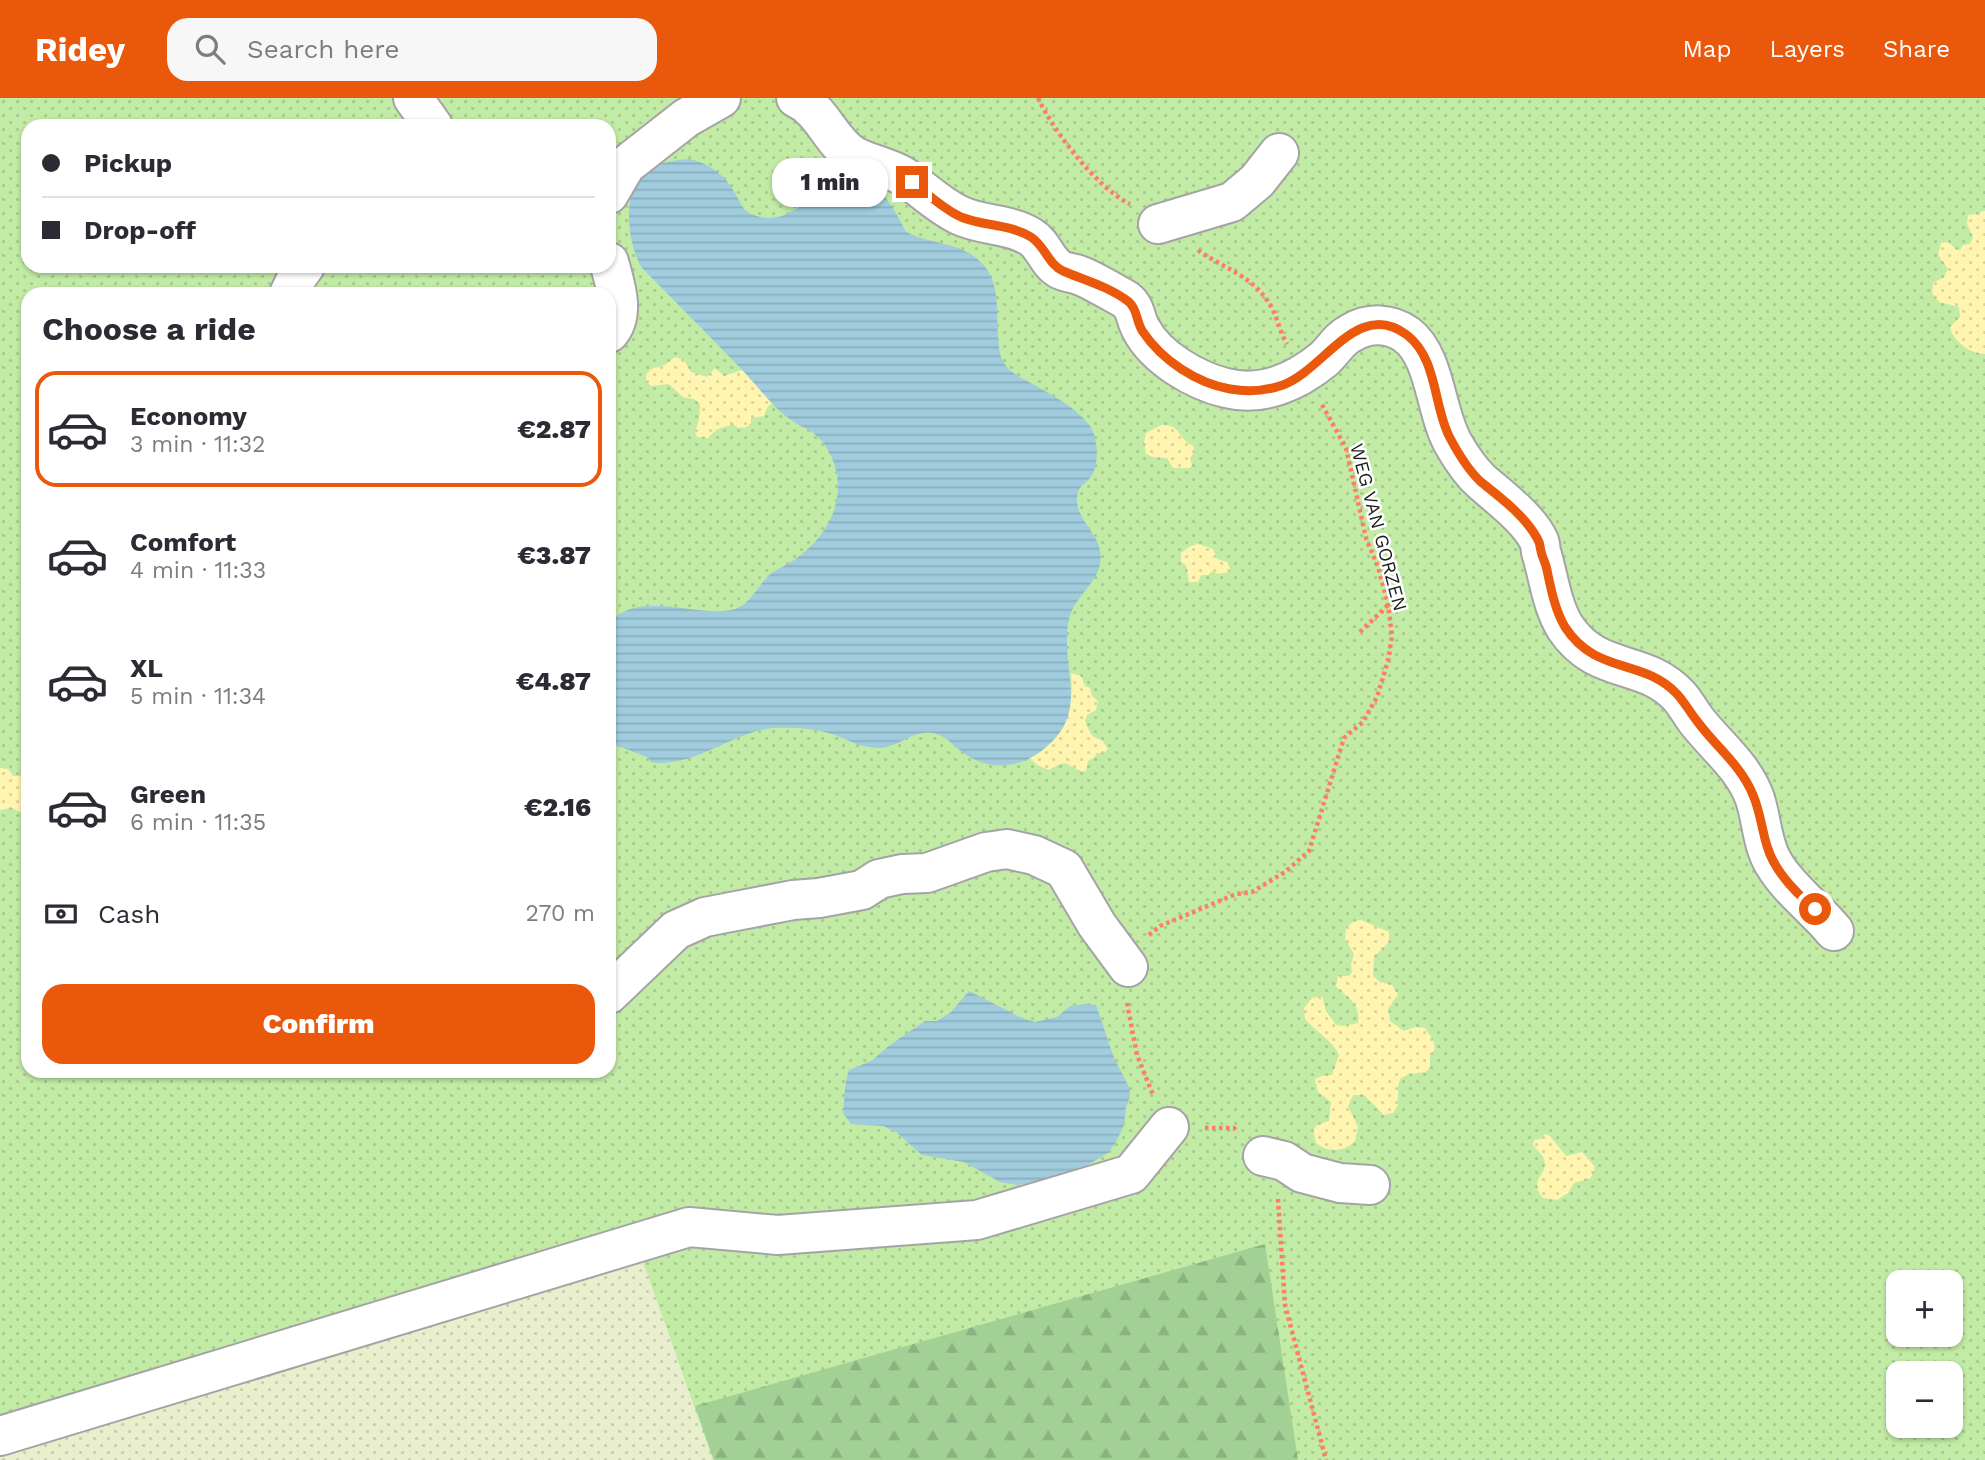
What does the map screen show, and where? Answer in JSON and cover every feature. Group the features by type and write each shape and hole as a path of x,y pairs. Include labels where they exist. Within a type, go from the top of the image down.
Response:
{"lane":[{"path":"413,98 428,119"},
{"path":"616,181 625,165 686,118 721,98"},
{"path":"796,98 807,103 835,135 841,146 856,157 898,173 962,218 1009,228 1032,238 1061,270 1078,275 1125,299 1134,308 1141,330 1159,352 1181,369 1228,389 1263,390 1284,385 1324,358 1347,334 1361,328 1385,325 1403,332 1415,342 1430,371 1447,433 1460,455 1479,480 1508,505 1539,541 1552,595 1565,627 1592,655 1658,678 1680,698 1745,778 1754,797 1767,849 1774,865 1834,932"},
{"path":"1158,224 1232,202 1257,181 1279,153"},
{"path":"616,289 619,300 616,316"},
{"path":"616,987 676,930 689,923 793,900 862,890 879,879 902,874 928,873 986,852 1007,849 1034,855 1064,869 1097,925 1128,967"},
{"path":"0,1436 689,1227 778,1235 977,1220 1131,1174 1169,1127"},
{"path":"1263,1156 1284,1161 1302,1173 1340,1183 1370,1185"}],"path":[{"name":"WEG VAN GORZEN","path":"1038,98 1070,148 1113,196 1133,206 1205,255 1241,274 1258,289 1271,306 1279,330 1346,448 1366,538 1378,567 1388,604 1392,636 1377,697 1363,722 1344,738 1309,851 1285,872 1252,892 1236,894 1160,926 1141,941 1128,967 1127,1002 1137,1055 1144,1077 1169,1127"},
{"path":"1360,632 1388,604"},
{"path":"1169,1127 1234,1128 1263,1156 1277,1182 1285,1305 1326,1460"}],"green space":[{"path":"0,98 1985,98 1985,1460 713,1460 640,1253 0,1452"},
{"path":"1265,1244 1298,1460 714,1460 695,1406"},
{"path":"640,1252 713,1460 0,1460 0,1452"}],"sand":[{"path":"1985,211 1985,354 1974,352 1958,342 1950,327 1960,317 1959,307 1939,302 1932,293 1933,283 1944,277 1948,269 1938,255 1941,243 1948,242 1960,250 1963,245 1970,244 1973,237 1967,224 1968,215"},
{"path":"675,357 684,360 691,372 707,377 715,368 724,376 742,370 773,403 768,406 764,416 751,418 747,427 738,428 733,424 717,430 708,438 697,437 695,431 700,404 694,399 683,397 669,384 651,386 646,381 650,370"},
{"path":"1161,425 1174,428 1193,445 1195,451 1190,458 1190,468 1173,468 1167,458 1146,454 1146,433"},
{"path":"1198,544 1213,549 1217,559 1227,562 1229,572 1218,574 1212,571 1208,575 1201,575 1198,582 1189,582 1186,565 1181,562 1181,553"},
{"path":"1071,673 1081,676 1085,686 1090,688 1092,696 1098,701 1096,710 1087,715 1085,721 1093,736 1102,740 1108,749 1104,753 1096,753 1095,757 1088,761 1086,771 1065,763 1049,770 1037,765 1030,758 1050,741 1064,722 1071,699"},
{"path":"0,768 8,769 13,776 21,776 21,812 12,808 0,810"},
{"path":"1361,920 1389,932 1389,942 1374,957 1373,976 1380,982 1392,985 1398,994 1388,1009 1390,1021 1404,1031 1415,1027 1425,1028 1435,1049 1430,1056 1430,1067 1426,1072 1401,1078 1398,1085 1398,1105 1393,1113 1384,1115 1364,1095 1353,1095 1348,1106 1358,1127 1355,1141 1341,1149 1331,1150 1316,1143 1313,1130 1317,1125 1329,1121 1331,1102 1318,1092 1315,1079 1332,1075 1339,1055 1333,1045 1305,1019 1304,1008 1312,998 1322,996 1326,1011 1336,1025 1358,1023 1356,1006 1336,986 1338,976 1349,976 1352,972 1354,954 1345,939 1346,928 1354,921"},
{"path":"1545,1134 1550,1136 1566,1156 1582,1152 1595,1167 1591,1178 1574,1183 1568,1193 1557,1200 1543,1198 1537,1187 1545,1165 1543,1157 1533,1145 1534,1140 1541,1139"}],"water":[{"path":"690,159 716,171 727,181 745,210 763,218 775,218 795,210 838,180 852,179 871,185 891,205 906,232 960,249 978,260 992,278 995,289 999,348 1004,363 1015,374 1070,406 1090,426 1097,459 1090,478 1079,489 1077,499 1078,508 1096,539 1101,557 1096,575 1074,607 1068,624 1071,692 1065,723 1056,738 1031,758 1012,764 983,763 934,733 926,732 892,745 872,748 832,734 803,728 757,731 697,755 667,763 651,762 649,758 616,745 616,618 636,608 651,606 716,611 739,607 751,598 771,573 793,561 818,538 835,509 838,492 832,458 821,440 777,409 642,268 637,259 629,223 630,198 644,173 670,161"},
{"path":"969,991 1035,1022 1057,1017 1070,1006 1096,1005 1114,1058 1129,1087 1130,1097 1124,1125 1108,1153 1067,1177 1017,1185 1000,1182 964,1162 922,1155 896,1132 883,1126 851,1124 843,1113 849,1070 871,1061 925,1021 937,1021 951,1012"}],"route":[{"path":"912,182 962,218 1009,228 1032,238 1061,270 1078,275 1125,299 1134,308 1141,330 1168,360 1181,369 1228,389 1263,390 1284,385 1324,358 1347,334 1361,328 1385,325 1403,332 1415,342 1430,371 1447,433 1460,455 1479,480 1508,505 1539,541 1552,595 1565,627 1592,655 1658,678 1680,698 1745,778 1754,797 1767,849 1774,865 1815,909"}]}
